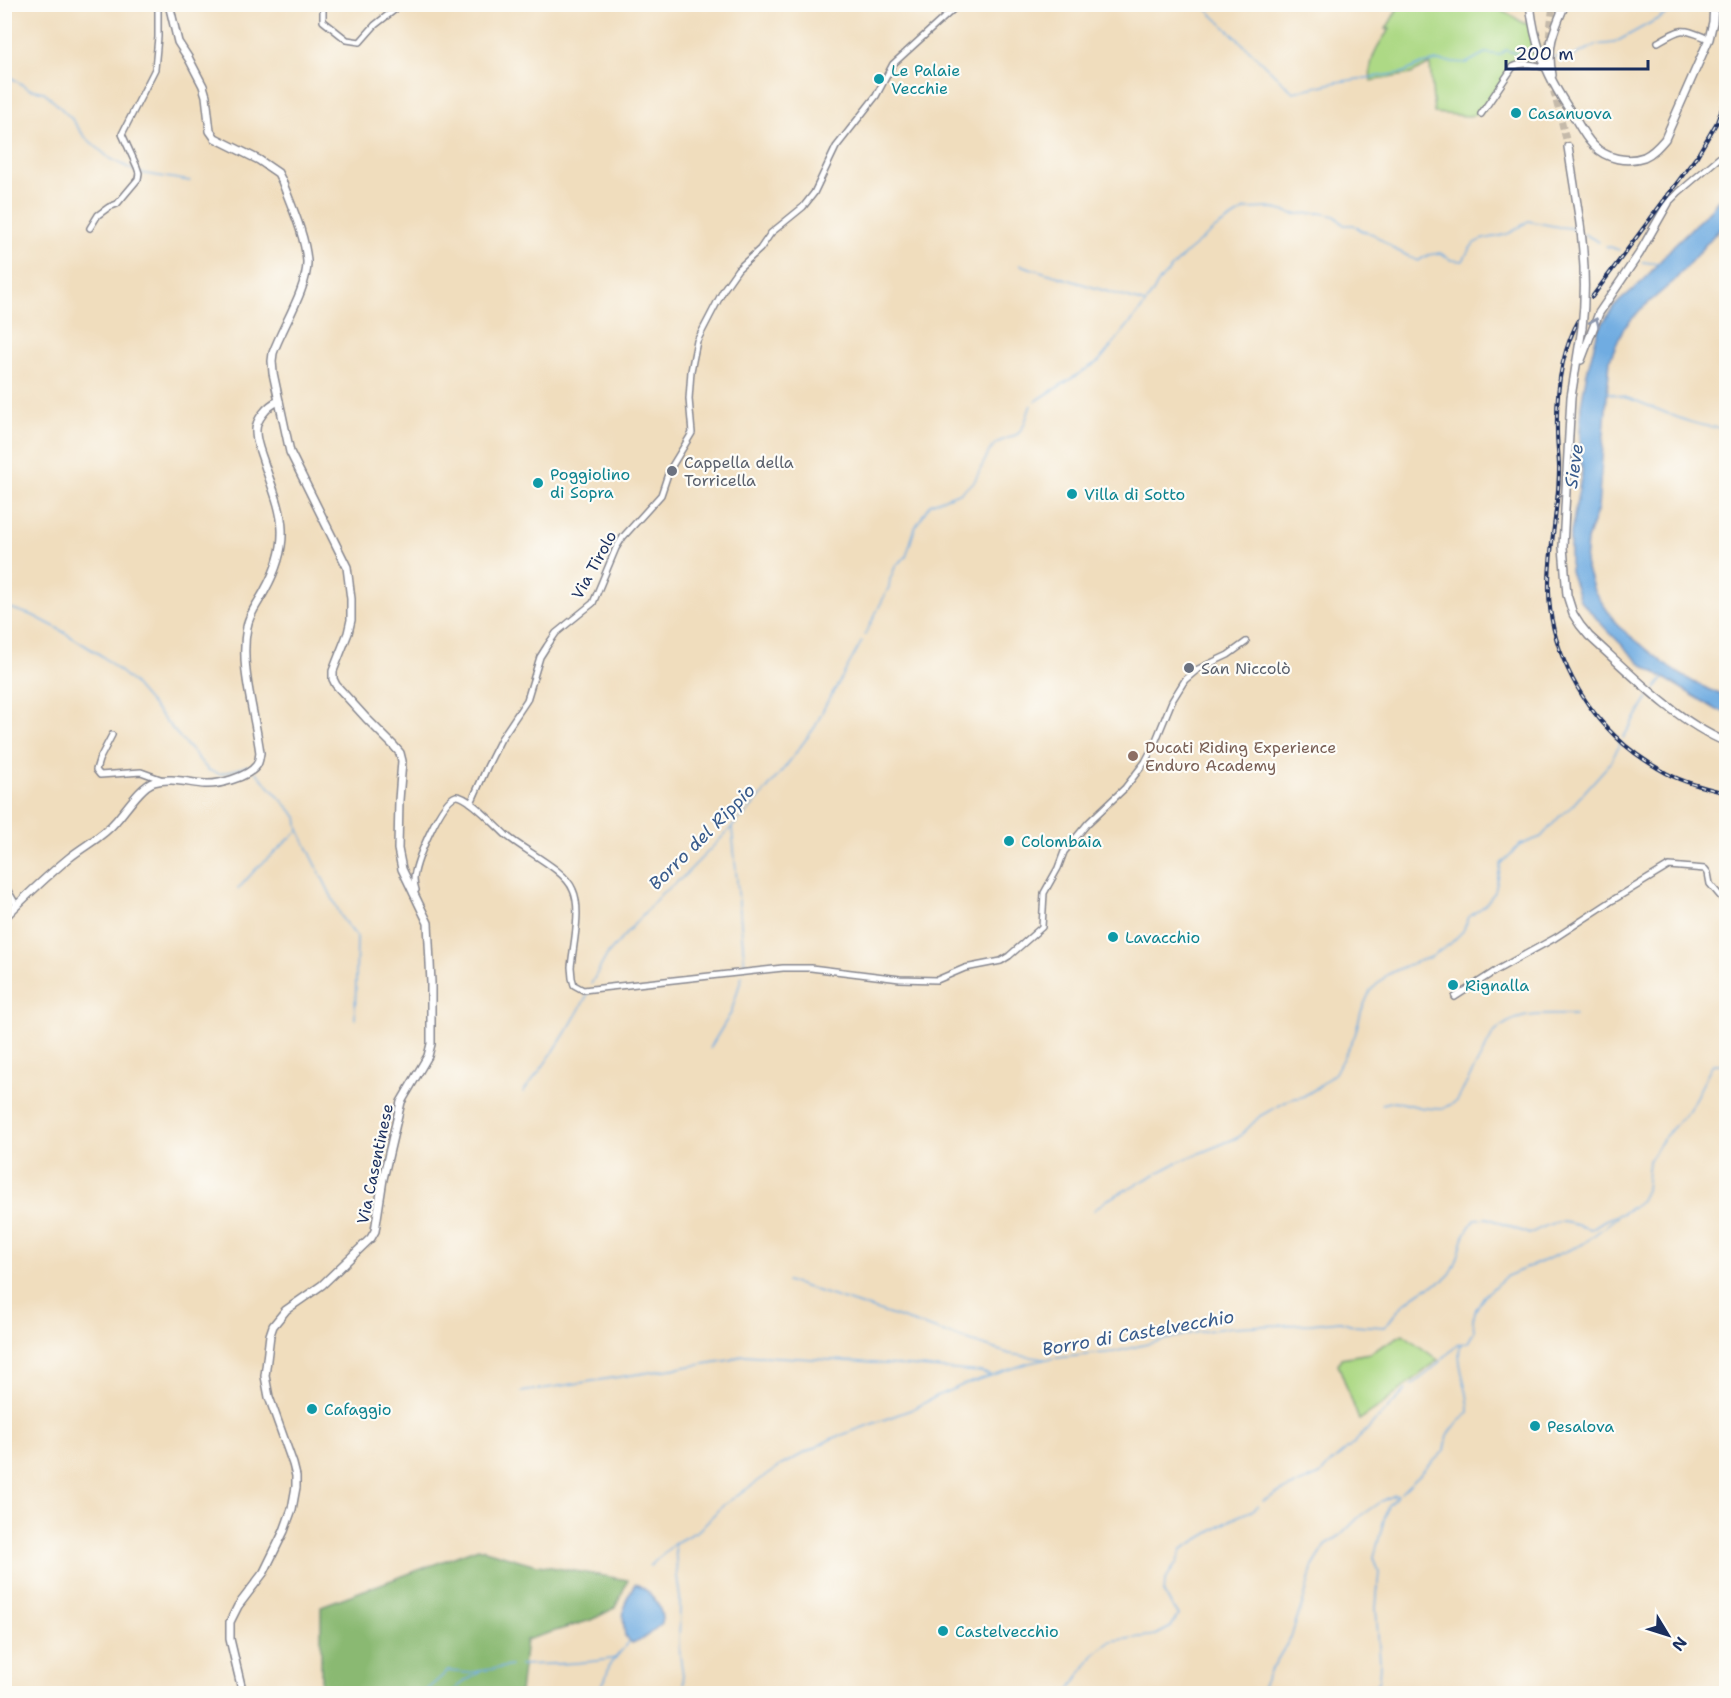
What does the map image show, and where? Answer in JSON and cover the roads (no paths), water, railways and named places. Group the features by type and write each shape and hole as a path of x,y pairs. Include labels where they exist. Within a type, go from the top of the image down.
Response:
{"main road":[{"name":"Via Casentinese","path":"169,4 178,42 203,86 210,131 215,138 259,160 278,174 304,243 307,262 302,285 277,342 272,361 294,463 347,567 351,620 333,671 333,679 336,685 400,753 402,761 398,849 402,869 428,923 431,983 431,1044 428,1056 401,1102 383,1179 375,1231 371,1238 322,1285 286,1310 273,1326 270,1335 265,1376 269,1397 293,1464 296,1487 292,1509 269,1562 251,1591 238,1606 230,1622 230,1639 243,1694"},
{"path":"1530,4 1532,20 1544,62 1555,86 1594,146 1617,159 1631,160 1646,156 1657,149 1665,139 1709,39 1714,4"},
{"path":"1555,86 1550,64 1550,45 1552,34 1565,4"},
{"path":"1568,147 1582,234 1586,286 1571,397 1563,547 1567,595 1573,614 1589,636 1657,696 1699,728 1726,742"},
{"path":"1571,397 1582,356 1599,313 1634,261 1668,203"},
{"path":"4,918 69,858 109,829 145,787 155,781 208,784 241,777 258,765 260,753 246,673 247,626 274,570 280,551 282,532 278,504 255,430 260,418 279,401"}],"street":[{"path":"90,228 98,215 117,204 138,179 137,167 122,134 155,69 158,4"},
{"path":"323,4 323,21 348,40 360,42 375,25 402,4"},
{"name":"Via Tirolo","path":"471,803 501,739 526,700 540,657 556,633 592,603 616,548 661,495 669,471 692,433 689,396 691,371 698,342 724,289 738,269 760,249 771,233 803,207 814,193 836,147 876,96 893,64 959,4"},
{"path":"1658,42 1680,30 1709,39"},
{"path":"1481,114 1513,68 1517,65 1544,62"},
{"path":"1668,203 1726,152"},
{"path":"413,892 416,890 415,871 420,856 444,807 456,796 471,803 509,838 566,878 577,902 571,967 574,985 581,990 783,968 811,968 900,979 937,980 965,968 1001,961 1010,956 1042,927 1044,893 1064,852 1088,823 1125,788 1145,762 1185,680 1198,669 1228,655 1246,642"},
{"path":"112,735 99,760 96,770 100,775 141,772 166,781"},
{"path":"1455,997 1497,970 1555,938 1669,866 1705,869 1710,884 1726,903"},
{"path":"4,884 17,906"}],"water":[{"name":"Sieve","path":"1726,190 1726,221 1674,281 1640,310 1623,329 1610,359 1598,508 1587,540 1585,563 1594,591 1618,626 1671,669 1726,697 1726,712 1717,710 1641,664 1580,600 1570,571 1570,538 1582,472 1581,406 1598,330 1614,306 1644,280"},
{"path":"635,1584 655,1599 660,1608 662,1623 644,1638 632,1643 625,1636 623,1615 625,1603"}],"waterway":[{"path":"1201,4 1293,92 1337,82 1402,73 1422,64 1437,61 1467,63 1485,53 1500,55 1505,50 1539,60"},
{"path":"1553,57 1574,56 1596,45 1614,43 1672,11 1688,9"},
{"path":"4,73 29,89 44,92 71,118 84,136 109,158 135,171"},
{"path":"140,173 190,181"},
{"name":"Borro del Rippio","path":"1036,401 1099,361 1144,306 1161,279 1187,252 1216,228 1246,209 1272,208 1293,214 1320,213 1335,216 1344,225 1354,225 1362,231 1373,234 1396,250 1418,261 1428,255 1440,253 1451,260 1463,261 1471,247 1479,240 1507,234 1528,221 1577,231"},
{"name":"Borro del Rippio","path":"1584,234 1599,242"},
{"name":"Borro del Rippio","path":"1606,246 1619,250"},
{"name":"Borro del Rippio","path":"1643,262 1658,264"},
{"path":"1020,265 1145,303"},
{"path":"1607,392 1692,423 1726,428"},
{"name":"Borro del Rippio","path":"865,635 889,587 896,565 906,557 915,528 930,504 961,492 974,482 996,443 1018,434 1031,405"},
{"path":"4,606 34,616 102,656 131,681 208,770 220,774 250,767"},
{"name":"Borro del Rippio","path":"591,984 607,955 662,893 682,878 753,806 786,766 815,727 862,641"},
{"path":"1655,689 1664,678"},
{"path":"1623,738 1648,698"},
{"path":"1094,1210 1107,1200 1178,1162 1239,1137 1260,1116 1291,1099 1302,1097 1335,1073 1355,1035 1370,991 1387,975 1431,957 1450,944 1463,931 1469,917 1484,906 1495,892 1501,864 1520,845 1541,837 1571,807 1611,762 1620,743"},
{"path":"256,772 297,817 299,830 343,920 357,937 355,1019"},
{"path":"732,828 745,967"},
{"path":"238,889 255,870 298,831"},
{"path":"710,1048 731,1013 742,976"},
{"name":"Borro del Rippio","path":"523,1092 559,1044 589,992"},
{"path":"1381,1104 1394,1101 1423,1108 1442,1109 1457,1101 1493,1034 1501,1026 1521,1017 1575,1015"},
{"path":"1621,1214 1640,1202 1646,1190 1649,1161 1661,1141 1689,1110 1713,1064 1726,1064"},
{"name":"Borro di Castelvecchio","path":"650,1566 675,1543 699,1530 722,1506 780,1466 831,1439 913,1409 963,1385 1047,1359 1114,1352 1193,1333 1231,1327 1340,1321 1353,1325 1385,1327 1411,1298 1444,1280 1450,1274 1457,1262 1464,1236 1475,1219 1488,1218 1529,1234 1560,1222 1591,1229 1620,1214"},
{"path":"1412,1385 1457,1345 1468,1342 1474,1332 1473,1319 1476,1309 1484,1296 1505,1277 1583,1244 1617,1217"},
{"path":"787,1281 1010,1354 1044,1359"},
{"path":"1401,1493 1445,1450 1448,1435 1469,1413 1460,1362 1460,1345"},
{"path":"521,1392 730,1360 743,1355 849,1361 981,1372 990,1375"},
{"path":"1263,1501 1320,1475 1406,1390"},
{"path":"1259,1694 1291,1637 1312,1568 1327,1544 1380,1502 1395,1495 1398,1496"},
{"path":"1370,1694 1379,1680 1380,1662 1376,1608 1379,1572 1374,1557 1388,1505 1397,1497"},
{"path":"1067,1694 1093,1655 1111,1641 1156,1635 1171,1627 1178,1615 1164,1594 1165,1580 1176,1564 1182,1549 1258,1506"},
{"path":"675,1544 680,1598 679,1648 684,1683"},
{"path":"595,1694 605,1680 610,1664 629,1642"},
{"path":"519,1665 580,1663 616,1658"},
{"path":"422,1694 448,1671 468,1673 511,1666"},
{"path":"453,1694 458,1686 481,1671"}],"tunnel":[{"path":"1548,47 1553,4"},
{"path":"1551,81 1568,147"}],"railway":[{"path":"1592,297 1697,156 1717,122 1726,97"},
{"path":"1580,318 1564,359 1557,403 1559,483 1549,590 1550,610 1560,650 1577,688 1601,721 1627,747 1673,777 1726,793"}],"place":[{"name":"Le Palaie Vecchie","path":"879,79"},
{"name":"Casanuova","path":"1516,113"},
{"name":"Cappella della Torricella","path":"672,471"},
{"name":"Poggiolino di Sopra","path":"538,483"},
{"name":"Villa di Sotto","path":"1072,494"},
{"name":"San Niccolò","path":"1189,668"},
{"name":"Ducati Riding Experience Enduro Academy","path":"1133,756"},
{"name":"Colombaia","path":"1009,841"},
{"name":"Lavacchio","path":"1113,937"},
{"name":"Rignalla","path":"1453,985"},
{"name":"Cafaggio","path":"312,1409"},
{"name":"Pesalova","path":"1535,1426"},
{"name":"Castelvecchio","path":"943,1631"}]}
